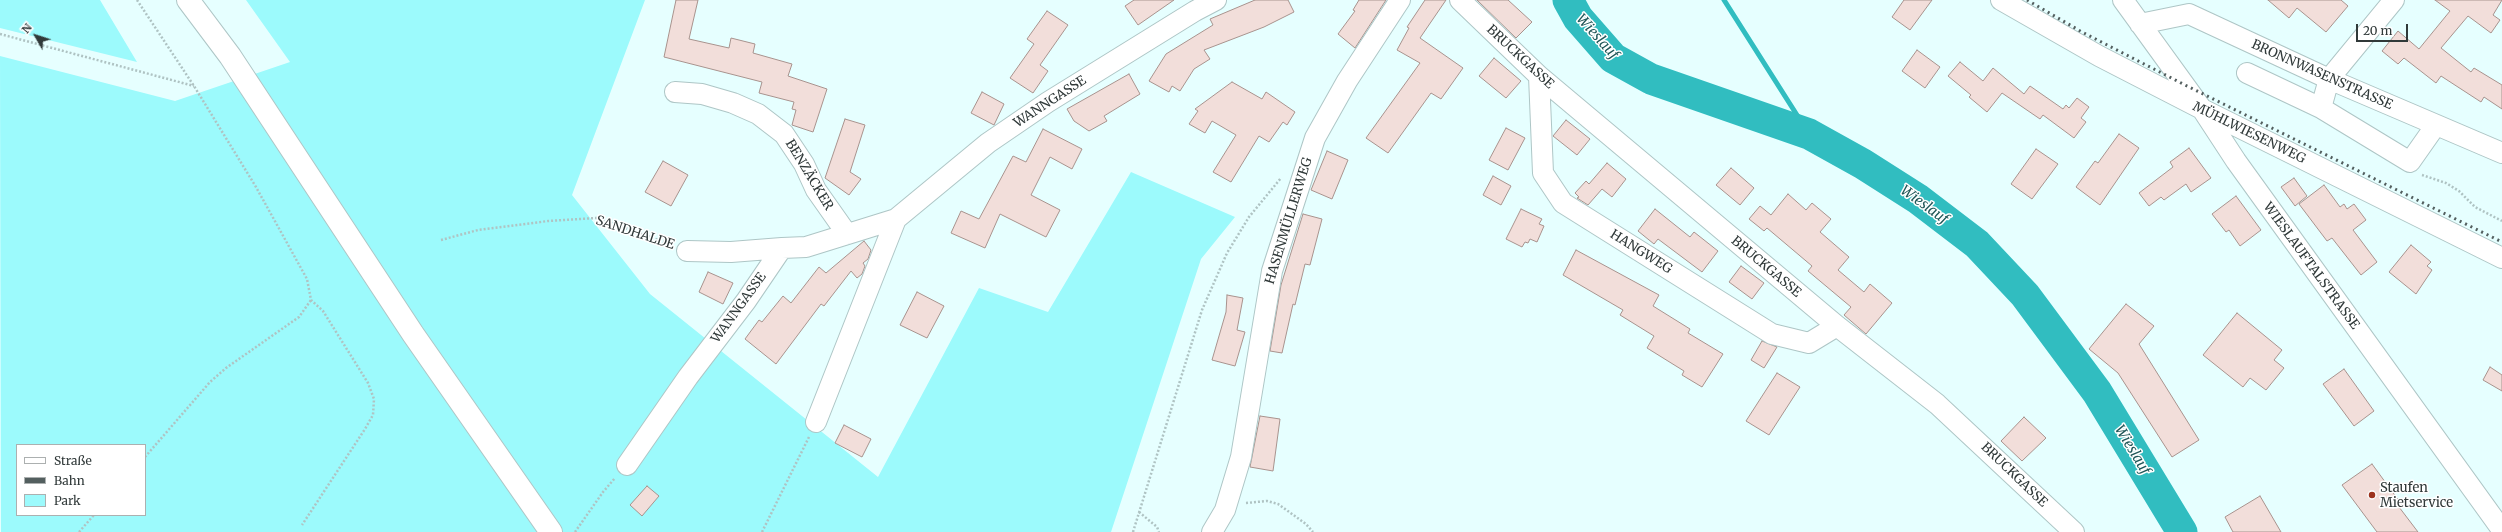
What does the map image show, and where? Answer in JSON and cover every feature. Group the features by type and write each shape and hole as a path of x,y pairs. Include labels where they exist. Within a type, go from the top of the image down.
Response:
{"main road":[{"path":"188,0 230,56 413,334 551,532"}],"street":[{"name":"WANNGASSE","path":"627,464 782,248 806,247 896,220 988,143 1055,98 1195,11 1216,0"},
{"name":"HASENMÜLLERWEG","path":"1212,532 1225,510 1241,457 1272,271 1315,138 1347,81 1400,0"},
{"name":"BRUCKGASSE","path":"1460,0 1539,76 1837,326 1937,404 2074,532"},
{"name":"MÜHLWIESENWEG","path":"2001,0 2098,56 2202,110 2502,258"},
{"name":"WIESLAUFTALSTRASSE","path":"2123,0 2202,110 2236,161 2502,530"},
{"path":"2321,108 2329,79 2394,0"},
{"name":"BRONNWASENSTRASSE","path":"2140,24 2189,14 2329,79 2502,153"},
{"path":"2247,73 2321,108 2410,162 2436,125"},
{"name":"HANGWEG","path":"1539,76 1543,173 1563,202 1772,334 1809,342 1837,326"},
{"name":"BENZÄCKER","path":"675,92 702,94 733,103 758,114 784,134 804,164 816,190 847,234"},
{"name":"WANNGASSE","path":"816,422 896,220"},
{"name":"SANDHALDE","path":"687,251 731,252 782,248"}],"path":[{"path":"137,0 194,86 256,187 307,279 311,300 323,311 368,383 374,399 375,406 366,429 302,525"},
{"path":"0,34 194,86"},
{"path":"2410,162 2421,174 2446,183 2459,191 2474,207 2502,221"},
{"path":"1133,532 1202,310 1227,254 1249,217 1284,174"},
{"name":"SANDHALDE","path":"441,240 478,230 548,221 597,218 645,234 687,251"},
{"path":"146,456 210,382 226,368 299,317 311,300"},
{"path":"762,532 816,422"},
{"path":"575,532 603,492 627,464"},
{"path":"1225,510 1245,503 1267,501 1278,504 1306,524 1313,532"},
{"path":"1139,512 1157,527 1159,532"},
{"path":"79,532 93,516"}],"green space":[{"path":"0,0 100,0 137,62 0,28"},
{"path":"246,0 645,0 572,195 650,294 878,477 979,288 1048,312 1131,172 1235,217 1201,259 1111,532 1,532 0,56 175,101 290,62"}],"building":[{"path":"676,0 698,0 689,39 729,48 731,38 755,44 753,53 792,64 788,76 827,89 813,132 792,125 796,110 792,109 794,102 759,93 762,82 664,57"},
{"path":"1134,0 1174,0 1138,25 1125,6"},
{"path":"1255,0 1288,0 1294,12 1264,27 1204,50 1210,59 1194,69 1180,91 1172,86 1169,92 1149,81 1166,54 1213,25 1210,19"},
{"path":"1359,0 1386,0 1355,48 1338,34 1355,11 1353,10"},
{"path":"1425,0 1446,0 1420,38 1463,68 1441,99 1431,93 1388,153 1366,138 1420,63 1397,50 1409,28 1407,27"},
{"path":"1477,0 1508,0 1532,22 1516,38"},
{"path":"1904,0 1932,0 1910,30 1892,17"},
{"path":"2268,0 2341,0 2348,6 2326,32 2297,8 2289,18"},
{"path":"2435,0 2502,0 2493,15 2500,20 2491,33 2468,16 2441,48 2471,72 2474,68 2502,85 2502,109 2484,97 2481,102 2441,76 2436,83 2404,58 2398,64 2382,51 2398,31 2419,49 2450,11"},
{"path":"1047,11 1068,25 1040,65 1048,71 1033,93 1010,78 1034,44 1027,39"},
{"path":"1917,50 1940,67 1925,88 1902,71"},
{"path":"1494,58 1521,81 1506,98 1479,76"},
{"path":"1960,62 1983,81 1993,68 2024,94 2030,86 2063,109 2066,105 2069,108 2077,98 2089,107 2081,118 2086,122 2074,138 2043,115 2040,119 2002,93 1987,112 1969,97 1971,95 1948,76"},
{"path":"1129,74 1140,94 1104,116 1107,121 1089,131 1074,121 1067,109"},
{"path":"1232,82 1262,99 1266,92 1295,112 1287,125 1283,122 1269,142 1259,136 1231,182 1213,172 1236,135 1212,121 1205,133 1189,124 1198,111 1195,109"},
{"path":"982,92 1004,104 994,125 971,113"},
{"path":"845,119 865,125 850,172 861,179 849,195 825,178"},
{"path":"1566,120 1590,139 1577,155 1553,136"},
{"path":"1506,128 1525,138 1508,170 1489,160"},
{"path":"1043,129 1082,149 1072,169 1050,157 1031,195 1060,210 1046,237 1000,214 985,248 951,233 961,211 979,219 1013,156 1026,162"},
{"path":"2119,134 2139,148 2100,205 2076,187 2095,161 2098,163"},
{"path":"2189,148 2211,178 2191,192 2186,184 2164,200 2161,197 2149,206 2139,193 2173,167 2170,162"},
{"path":"2036,149 2058,164 2032,199 2011,184"},
{"path":"1327,151 1348,160 1332,199 1311,190"},
{"path":"663,161 688,175 671,206 645,192"},
{"path":"1607,163 1626,179 1612,197 1602,189 1588,205 1577,198 1579,197 1575,193 1586,181 1589,184"},
{"path":"1731,168 1754,188 1740,205 1716,185"},
{"path":"1493,176 1511,186 1501,205 1483,195"},
{"path":"2294,178 2307,196 2295,206 2281,187"},
{"path":"2324,185 2340,207 2344,204 2347,209 2354,204 2366,220 2353,230 2377,262 2361,275 2332,238 2327,241 2299,204"},
{"path":"1788,194 1806,210 1812,203 1831,219 1820,232 1849,257 1838,270 1864,292 1870,284 1892,303 1866,334 1844,315 1851,307 1808,271 1812,266 1767,228 1764,231 1749,219 1760,206 1771,215"},
{"path":"2236,196 2261,230 2240,246 2229,230 2226,232 2212,214"},
{"path":"1521,209 1542,219 1539,224 1544,226 1537,242 1530,239 1528,243 1525,242 1522,247 1506,239"},
{"path":"1655,209 1690,237 1694,232 1718,251 1702,272 1658,239 1654,244 1638,231"},
{"path":"1303,214 1322,219 1310,265 1305,264 1295,305 1293,304 1282,353 1270,351 1281,285"},
{"path":"864,241 871,250 868,259 863,263 865,266 862,274 857,278 851,271 824,306 821,304 776,364 745,339 759,320 762,322 783,296 791,303 819,267 826,273"},
{"path":"2411,245 2431,262 2427,266 2432,270 2416,294 2389,272"},
{"path":"1576,250 1659,295 1653,306 1690,329 1688,333 1723,354 1702,387 1682,375 1684,371 1647,348 1654,336 1620,315 1623,310 1563,275"},
{"path":"1741,266 1764,283 1752,299 1729,282"},
{"path":"708,272 733,283 723,304 699,292"},
{"path":"917,292 944,306 927,338 900,325"},
{"path":"1227,295 1243,298 1237,330 1245,332 1235,366 1212,360 1226,312"},
{"path":"2126,304 2154,326 2139,344 2199,440 2172,457 2118,373 2089,349"},
{"path":"2237,313 2282,350 2274,360 2284,368 2266,390 2250,378 2243,387 2203,355"},
{"path":"1762,341 1777,347 1764,368 1751,360"},
{"path":"2490,367 2502,375 2502,391 2483,380"},
{"path":"2344,369 2374,411 2354,426 2323,384"},
{"path":"1777,373 1800,387 1769,435 1746,421"},
{"path":"1260,416 1280,419 1273,471 1250,467"},
{"path":"2024,417 2046,438 2022,461 2001,441"},
{"path":"844,425 871,439 862,457 835,443"},
{"name":"Staufen Mietservice","path":"2372,464 2402,505 2399,507 2418,532 2377,532 2342,485"},
{"path":"647,486 659,496 642,516 630,505"},
{"path":"2260,496 2281,532 2233,532 2225,517"}],"waterway":[{"name":"Wieslauf","path":"1568,0 1578,18 1613,58 1651,79 1809,134 1863,164 1918,199 1977,244 2025,295 2097,392 2182,532"},
{"path":"1724,0 1809,134"}],"railway":[{"path":"2027,0 2082,32 2183,84 2502,242"}],"place":[{"name":"Staufen Mietservice","path":"2372,495"}]}
